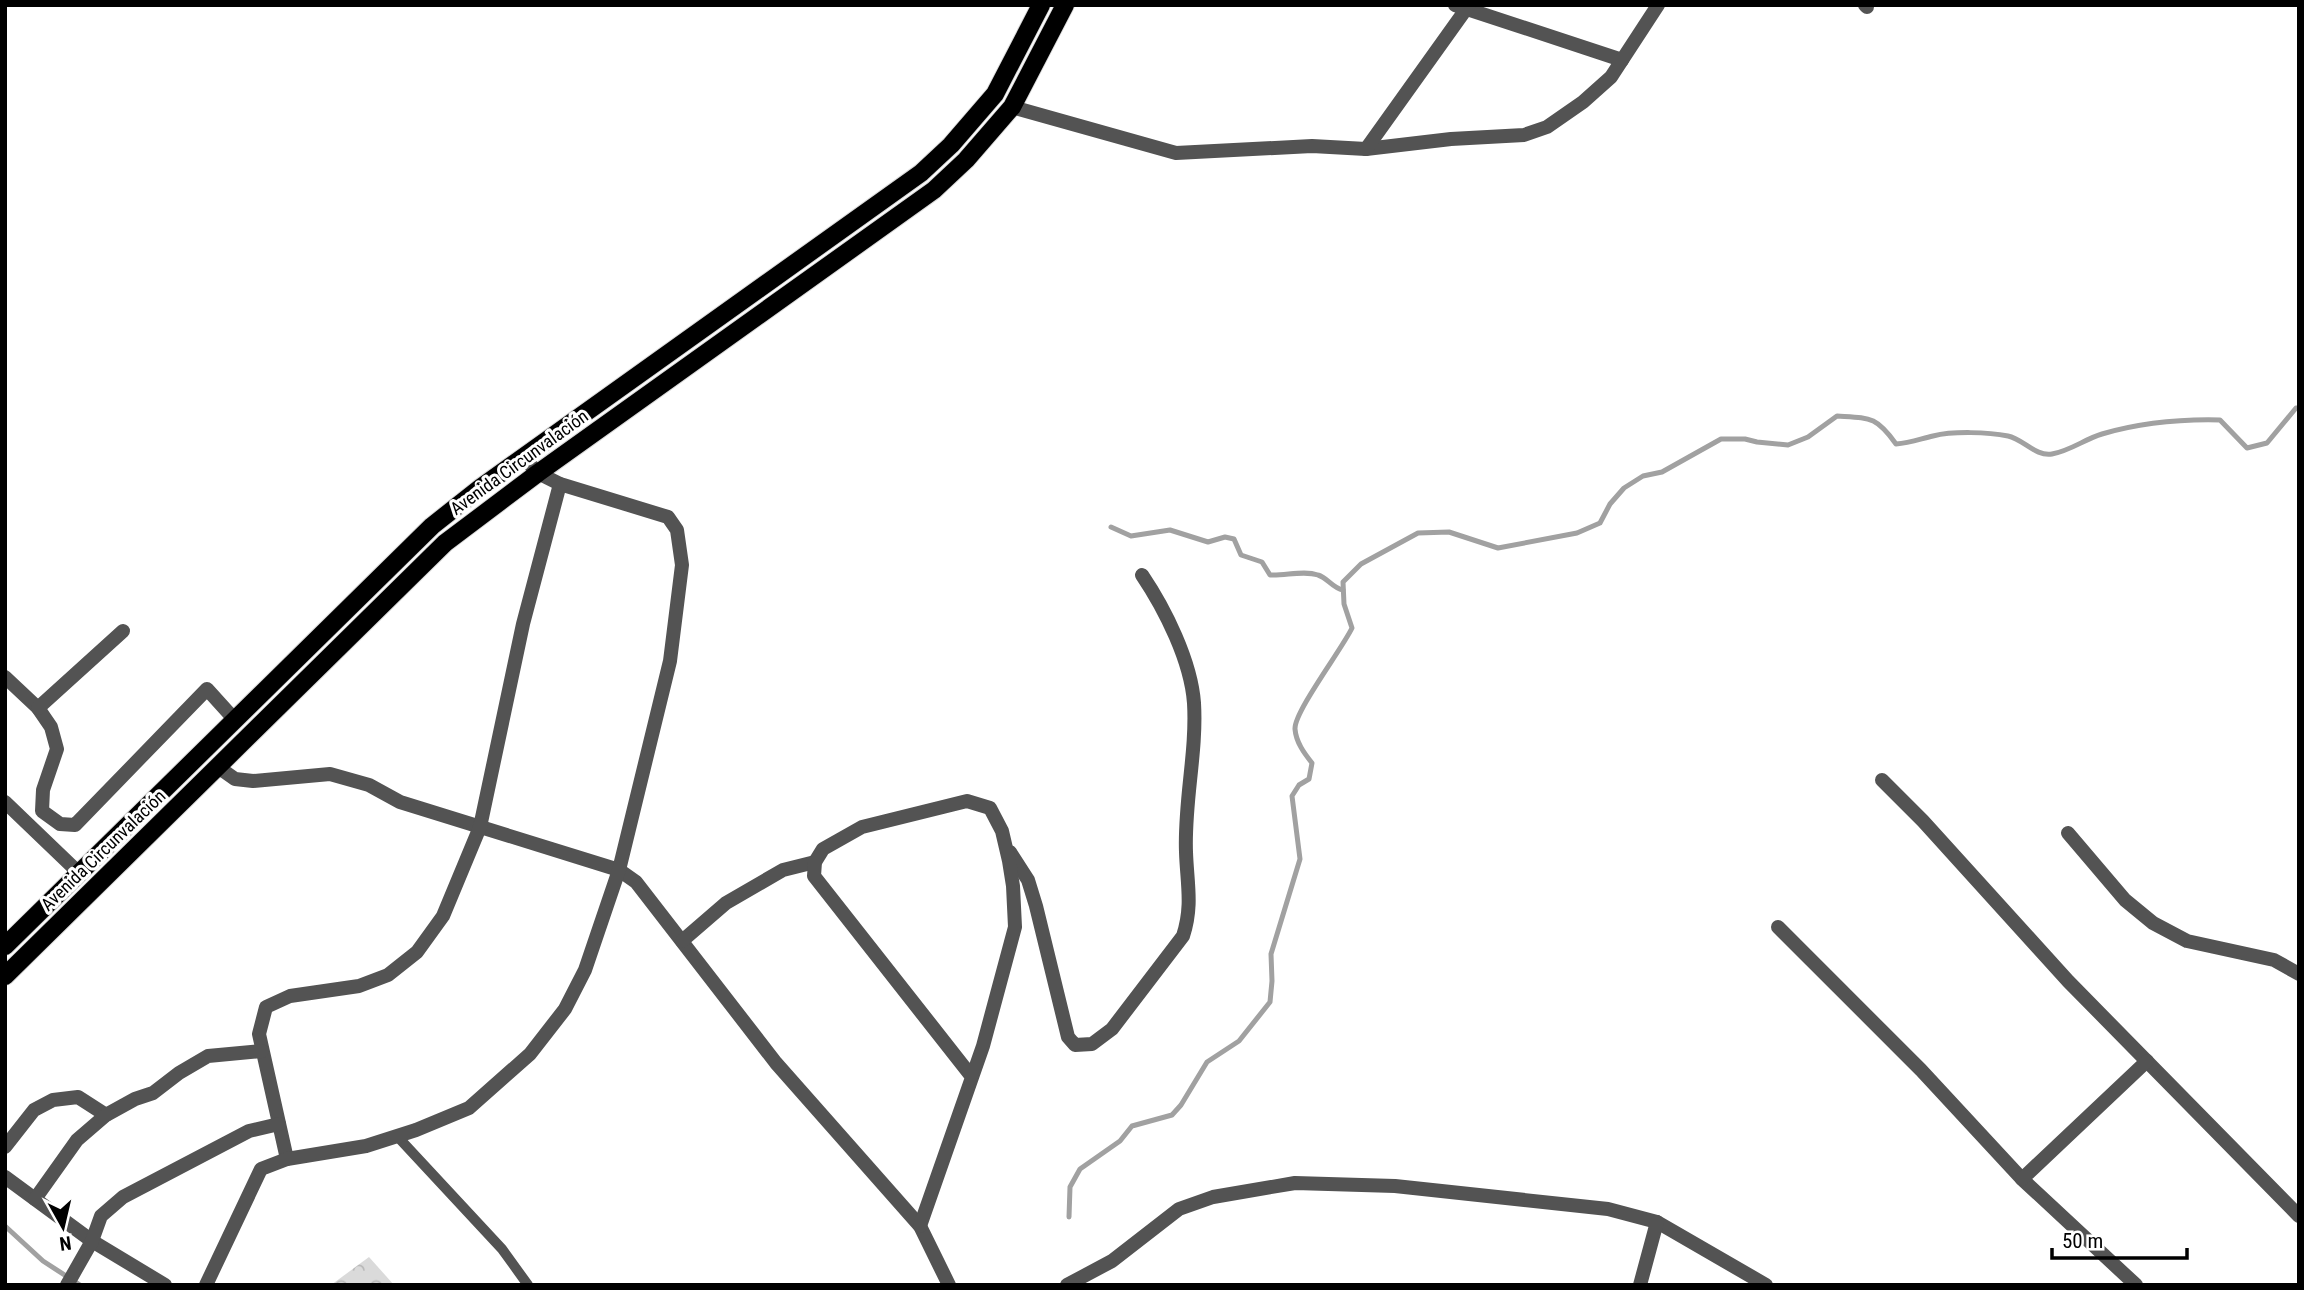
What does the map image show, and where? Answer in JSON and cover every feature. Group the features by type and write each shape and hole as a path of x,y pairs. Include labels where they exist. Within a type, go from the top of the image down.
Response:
{"main road":[{"name":"Avenida Circunvalación","path":"5,946 432,526 523,457 921,173 951,145 995,94 1041,5"},
{"name":"Avenida Circunvalación","path":"5,975 445,543 538,473 934,190 966,160 1012,107 1065,5"}],"street":[{"path":"1012,107 1176,153 1312,146 1366,149 1451,139 1524,135 1547,127 1583,102 1611,77 1658,5"},
{"path":"1366,149 1463,7 1622,60"},
{"path":"205,1285 261,1169 287,1159 366,1146 469,1108 530,1054 565,1009 585,970 619,870 670,661 682,565 680,547 677,530 668,517 560,484 538,473 523,457"},
{"path":"287,1159 259,1034 266,1007 290,996 359,986 388,975 416,952 443,916 480,827 523,624 560,484"},
{"path":"1006,845 1028,880 1068,1037 1075,1045 1092,1044 1112,1030 1183,936 1189,918 1186,852 1194,701 1186,666 1170,625 1142,575"},
{"path":"38,708 123,631"},
{"path":"5,677 38,708 51,727 57,749 43,790 42,811 60,824 75,825 207,689 235,720"},
{"path":"218,767 235,779 253,781 330,774 369,785 400,802 619,870 636,882 776,1063 920,1226 949,1285"},
{"path":"1882,780 1923,821 2068,981 2299,1216"},
{"path":"920,1226 983,1046 1015,927 1013,886 1002,831 990,808 967,801 862,827 823,849 815,862 814,876 972,1077"},
{"path":"5,802 79,873"},
{"path":"2068,833 2125,900 2153,923 2187,941 2274,960 2299,974"},
{"path":"682,941 726,903 783,870 815,862"},
{"path":"1778,927 1921,1070 2022,1180 2136,1285"},
{"path":"35,1199 77,1140 106,1115 153,1093 208,1056 262,1051"},
{"path":"2022,1180 2147,1061"},
{"path":"5,1147 34,1110 53,1100 78,1097 106,1115"},
{"path":"67,1285 92,1241 101,1216 123,1197 249,1130 279,1124"},
{"path":"5,1177 92,1241 165,1285"},
{"path":"1067,1285 1112,1261 1179,1209 1213,1197 1295,1183 1395,1186 1608,1209 1657,1222 1766,1285"},
{"path":"1640,1285 1657,1222"}],"lane":[{"path":"397,1136 502,1249 528,1285"}],"green space":[{"path":"369,1257 394,1285 331,1285"}],"waterway":[{"path":"1069,1217 1070,1187 1080,1169 1120,1141 1132,1126 1172,1115 1207,1062 1239,1041 1270,1002 1271,954 1300,859 1292,796 1299,785 1309,779 1312,763 1303,751 1295,729 1302,709 1352,628 1344,604 1343,582 1361,564 1418,533 1449,532 1498,548 1577,533 1600,523 1610,504 1624,488 1643,476 1662,472 1721,439 1745,439 1788,445 1808,437 1837,416 1871,420 1883,428 1896,444 1941,434 1981,433 2014,438 2040,453 2052,454 2116,430 2190,420 2220,420 2247,448 2267,443 2296,408 2299,408"},
{"path":"1111,527 1131,536 1170,530 1208,542 1225,537 1234,539 1241,555 1262,562 1270,575 1313,574 1343,590"},
{"path":"5,1226 43,1261 80,1285"}]}
